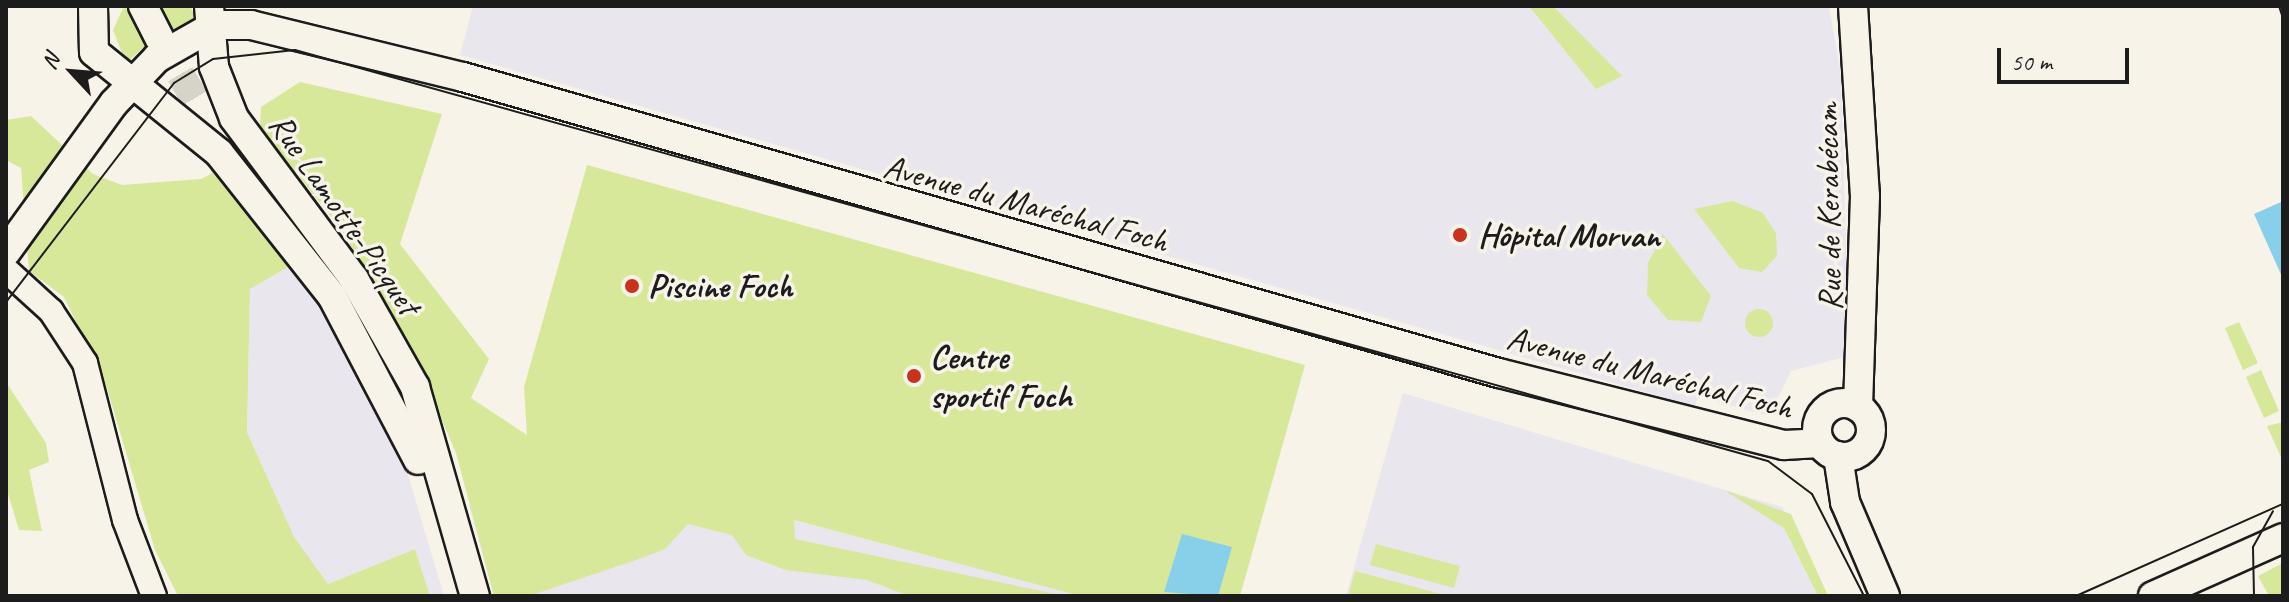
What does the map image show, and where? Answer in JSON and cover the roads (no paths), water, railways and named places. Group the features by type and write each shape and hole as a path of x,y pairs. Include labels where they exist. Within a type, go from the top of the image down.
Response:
{"main road":[{"name":"Rue Lamotte-Picquet","path":"93,6 94,52 129,85 171,108 219,153 287,236 352,327 418,460"},
{"path":"143,6 163,36 153,6"},
{"name":"Rue de Kerabécam","path":"1853,6 1862,63 1866,240 1858,407"},
{"name":"Rue Lamotte-Picquet","path":"216,12 214,67 226,103 342,260 398,351 460,533 475,596"},
{"path":"6,252 129,85 157,58 216,12"},
{"name":"Avenue du Maréchal Foch","path":"216,12 276,31 463,77 1499,373 1784,445 1829,450"},
{"name":"Rue Lamotte-Picquet","path":"459,596 418,460 378,357 337,285 204,106 349,289 395,374 460,533"},
{"path":"1829,450 1856,453 1868,440 1869,420 1858,407 1827,409 1818,422 1845,502 1885,596"},
{"path":"2153,596 2283,538"}],"street":[{"path":"6,270 51,311 85,363 125,520 154,596"}],"water":[{"path":"2281,202 2283,207 2283,279 2254,214"},
{"path":"1182,534 1232,547 1218,596 1164,592"}],"tunnel":[{"path":"159,38 200,108"}],"tram line":[{"path":"2279,6 2283,18"},
{"path":"6,302 174,83 213,59 295,50 1768,461 1812,494 1864,596"},
{"path":"2076,596 2283,504"},
{"path":"2254,596 2253,547 2273,511"}],"place":[{"name":"Hôpital Morvan","path":"1460,235"},
{"name":"Piscine Foch","path":"632,286"},
{"name":"Centre sportif Foch","path":"914,376"}]}
